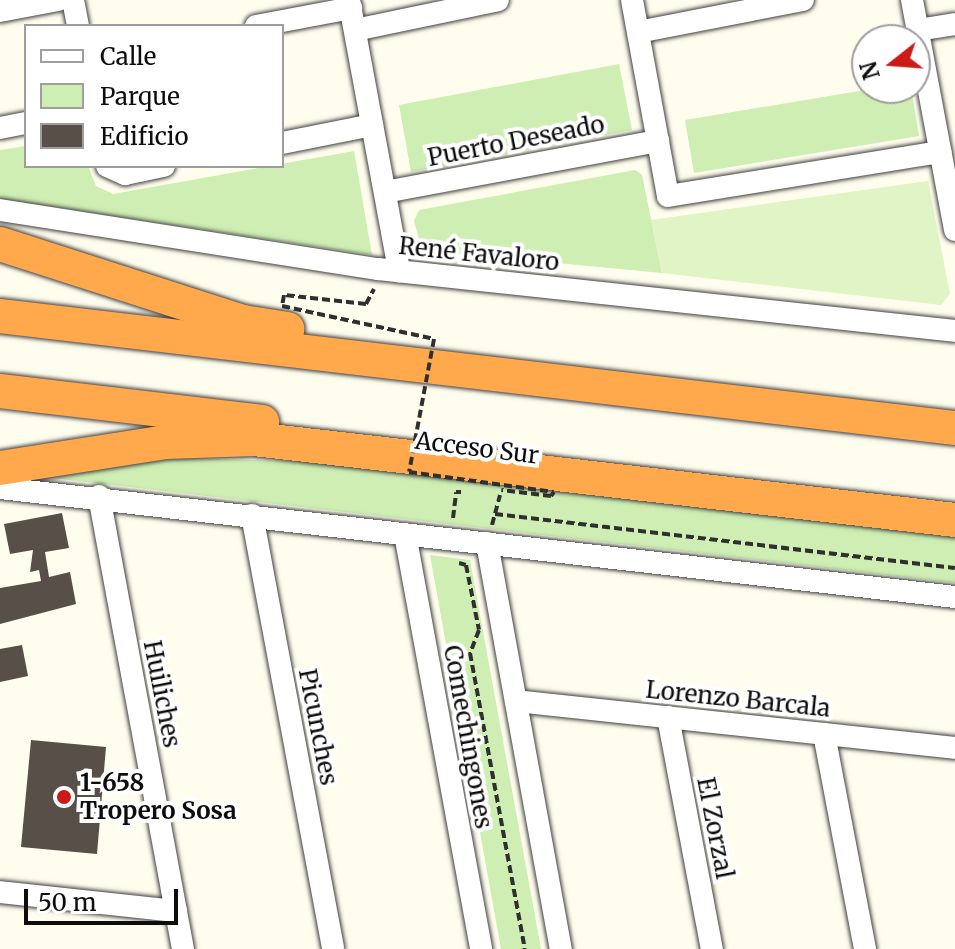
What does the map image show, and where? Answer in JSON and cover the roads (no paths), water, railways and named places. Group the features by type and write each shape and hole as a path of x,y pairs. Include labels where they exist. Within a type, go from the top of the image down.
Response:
{"highway":[{"path":"0,244 243,322 520,361 710,399"},
{"path":"0,316 955,428"},
{"name":"Acceso Sur","path":"0,391 955,504"},
{"path":"0,468 166,442 254,439 955,520"}],"street":[{"path":"0,11 58,0"},
{"path":"73,0 78,24"},
{"path":"270,24 352,12 498,0"},
{"path":"632,0 668,196 940,152"},
{"path":"638,32 803,0"},
{"path":"912,0 917,24"},
{"path":"352,12 399,271"},
{"path":"931,28 955,24"},
{"path":"931,72 945,118 940,152 955,230"},
{"path":"0,128 24,123"},
{"path":"284,143 372,125"},
{"name":"Puerto Deseado","path":"385,192 658,141"},
{"path":"109,168 125,174 154,168"},
{"name":"René Favaloro","path":"0,210 252,253 955,331"},
{"path":"0,488 99,496 955,597"},
{"name":"Huiliches","path":"99,496 183,949"},
{"name":"Picunches","path":"252,515 333,949"},
{"name":"Comechingones","path":"405,534 481,949"},
{"path":"487,543 561,949"},
{"name":"Lorenzo Barcala","path":"516,701 955,748"},
{"name":"El Zorzal","path":"668,717 712,949"},
{"path":"824,734 865,949"},
{"path":"0,892 176,911"}],"place":[{"name":"1-658 Tropero Sosa","path":"64,797"}]}
